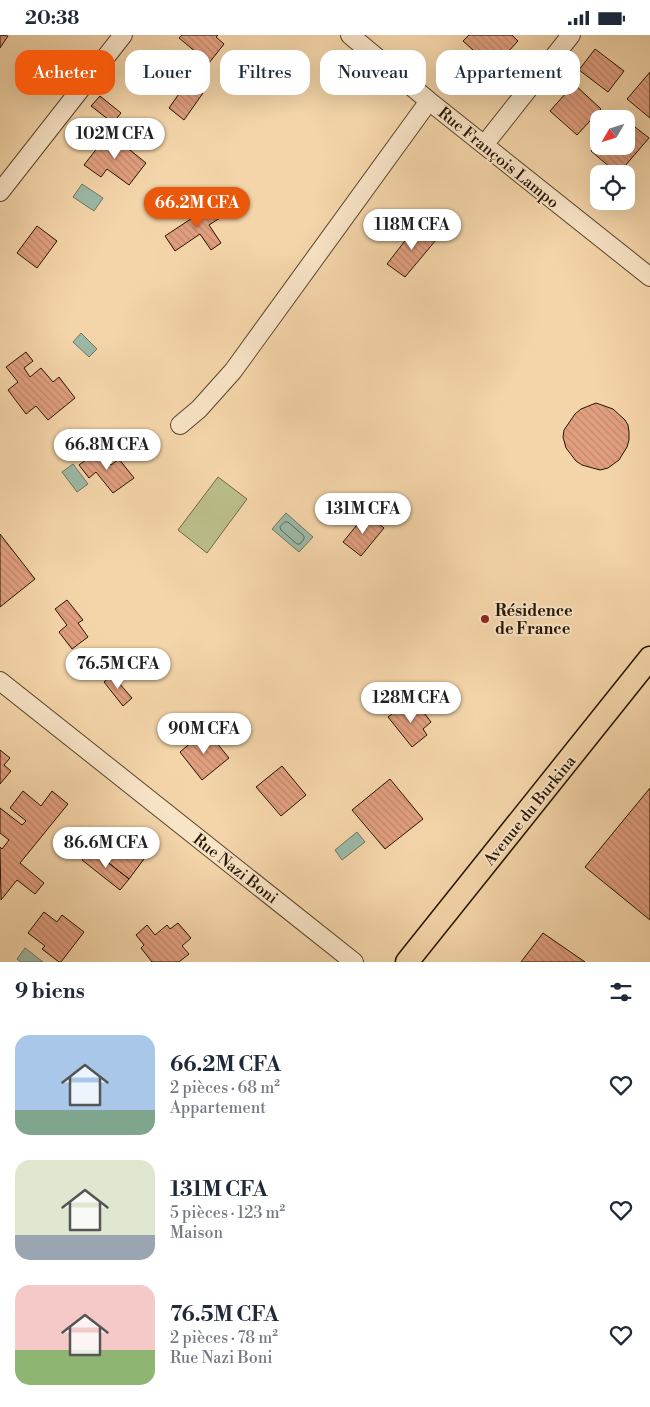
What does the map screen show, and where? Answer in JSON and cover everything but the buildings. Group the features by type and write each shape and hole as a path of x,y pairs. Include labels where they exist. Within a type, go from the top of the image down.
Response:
{"main road":[{"name":"Avenue du Burkina","path":"407,962 650,658"}],"street":[{"path":"0,191 123,35"},
{"name":"Rue François Lampo","path":"350,35 429,101 650,277"},
{"path":"484,145 572,35"},
{"path":"180,425 199,409 233,371 429,101"},
{"name":"Rue Nazi Boni","path":"0,681 354,962"}],"green space":[{"path":"218,477 247,499 207,553 178,530"}],"water":[{"path":"82,184 103,198 94,211 73,197"},
{"path":"81,333 97,349 89,357 73,342"},
{"path":"73,464 88,484 77,492 62,472"},
{"path":"286,513 313,537 299,552 272,529"},
{"path":"357,832 365,842 342,860 335,850"},
{"path":"25,948 43,962 21,962 17,959"}],"place":[{"name":"Résidence de France","path":"485,619"}]}
